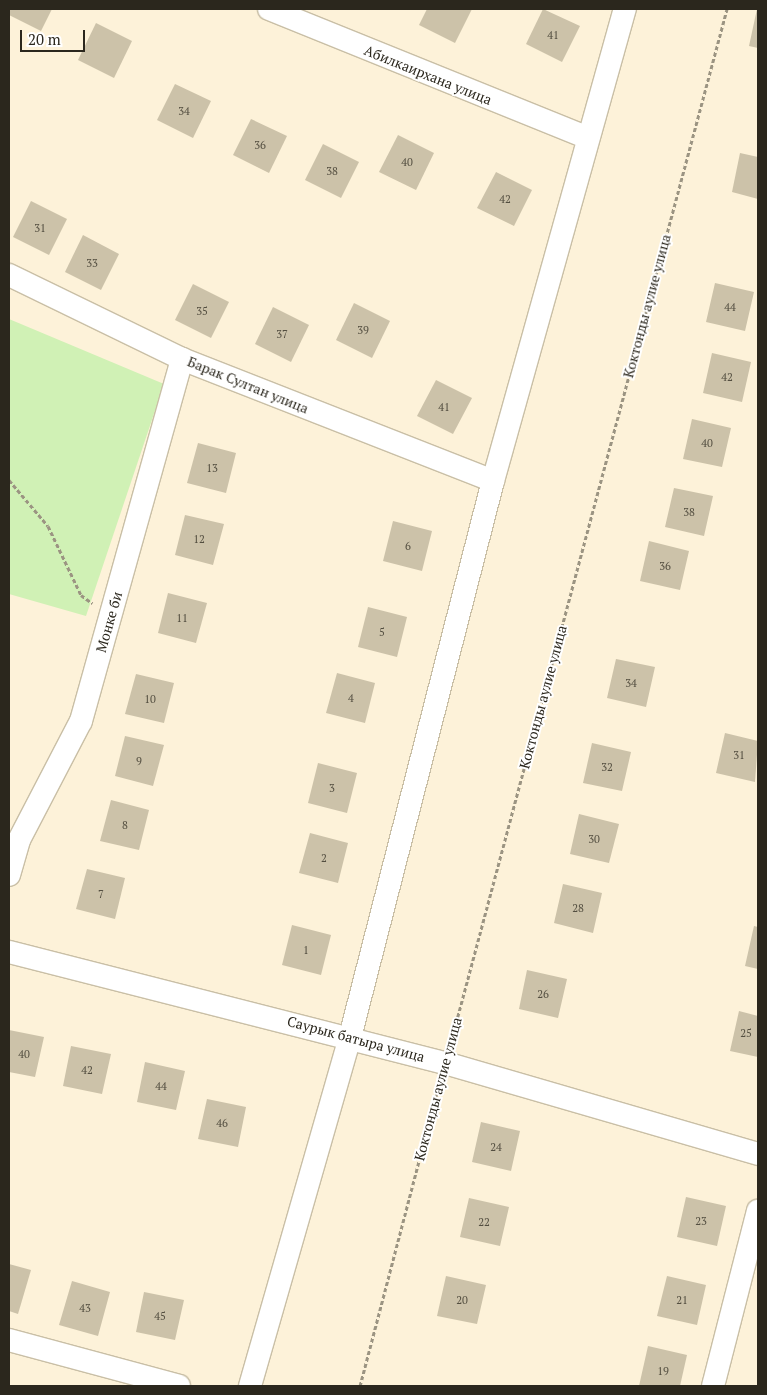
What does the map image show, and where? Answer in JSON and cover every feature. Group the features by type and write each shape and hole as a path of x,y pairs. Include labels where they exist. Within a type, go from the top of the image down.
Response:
{"street":[{"name":"Абилкаирхана улица","path":"269,9 588,138"},
{"path":"250,1386 350,1037 493,481 625,9"},
{"name":"Барак Султан улица","path":"9,275 182,359 493,481"},
{"name":"Монке би","path":"9,875 19,840 81,721 182,359"},
{"name":"Саурык батыра улица","path":"9,952 445,1062 758,1154"},
{"path":"713,1386 758,1211"},
{"path":"9,1340 179,1386"}],"path":[{"name":"Коктонды аулие улица","path":"360,1386 727,9"},
{"path":"9,480 48,526 81,595 111,616"}],"green space":[{"path":"9,319 164,384 86,616 9,594"}],"building":[{"path":"9,9 52,9 41,31 9,15"},
{"path":"427,9 472,9 455,43 419,25"},
{"path":"543,9 580,26 562,62 526,44"},
{"path":"758,9 758,48 749,46"},
{"path":"96,23 132,41 114,78 78,60"},
{"path":"175,84 211,101 193,138 157,120"},
{"path":"251,119 287,136 269,173 233,155"},
{"path":"398,135 434,153 416,190 379,172"},
{"path":"323,144 359,162 341,198 305,180"},
{"path":"740,153 758,157 758,199 732,192"},
{"path":"496,172 532,190 514,226 477,208"},
{"path":"31,201 67,219 49,255 13,237"},
{"path":"83,235 119,254 101,290 65,272"},
{"path":"715,283 754,292 745,331 706,322"},
{"path":"193,284 229,302 211,338 175,320"},
{"path":"354,303 390,321 372,358 336,340"},
{"path":"273,307 309,325 291,362 255,344"},
{"path":"712,353 751,362 742,402 703,393"},
{"path":"436,380 472,398 453,434 417,416"},
{"path":"692,419 731,428 722,467 683,459"},
{"path":"198,443 236,453 226,493 187,483"},
{"path":"674,488 713,496 704,536 665,527"},
{"path":"185,515 224,524 213,565 175,555"},
{"path":"393,521 432,531 422,571 383,561"},
{"path":"649,541 689,551 680,590 640,581"},
{"path":"168,593 207,603 196,643 158,633"},
{"path":"368,607 407,617 397,657 358,647"},
{"path":"616,659 655,667 646,707 607,698"},
{"path":"337,673 375,683 365,723 326,713"},
{"path":"136,674 174,683 164,723 125,714"},
{"path":"725,733 758,741 755,782 716,773"},
{"path":"125,736 164,745 153,786 115,776"},
{"path":"592,743 631,752 622,791 583,783"},
{"path":"318,763 357,773 347,813 308,803"},
{"path":"111,800 149,810 139,850 100,841"},
{"path":"579,814 619,824 609,863 570,854"},
{"path":"310,833 348,843 338,883 299,873"},
{"path":"87,869 125,878 115,919 76,909"},
{"path":"563,884 602,893 593,933 554,923"},
{"path":"292,925 331,935 321,975 282,965"},
{"path":"754,926 758,927 758,969 745,966"},
{"path":"527,970 567,979 558,1018 519,1009"},
{"path":"739,1011 758,1016 758,1057 730,1051"},
{"path":"9,1030 44,1037 35,1077 9,1072"},
{"path":"71,1046 111,1054 102,1094 63,1086"},
{"path":"145,1062 185,1071 176,1110 137,1102"},
{"path":"207,1099 246,1107 238,1147 198,1139"},
{"path":"481,1122 520,1131 511,1171 472,1162"},
{"path":"686,1197 726,1206 717,1246 677,1237"},
{"path":"469,1198 509,1207 500,1246 460,1237"},
{"path":"9,1264 31,1270 18,1314 9,1311"},
{"path":"446,1276 486,1285 477,1324 437,1316"},
{"path":"667,1276 706,1285 697,1325 657,1316"},
{"path":"72,1281 110,1292 98,1336 59,1325"},
{"path":"144,1292 184,1300 175,1340 136,1332"},
{"path":"648,1346 687,1355 680,1386 639,1386"}]}
